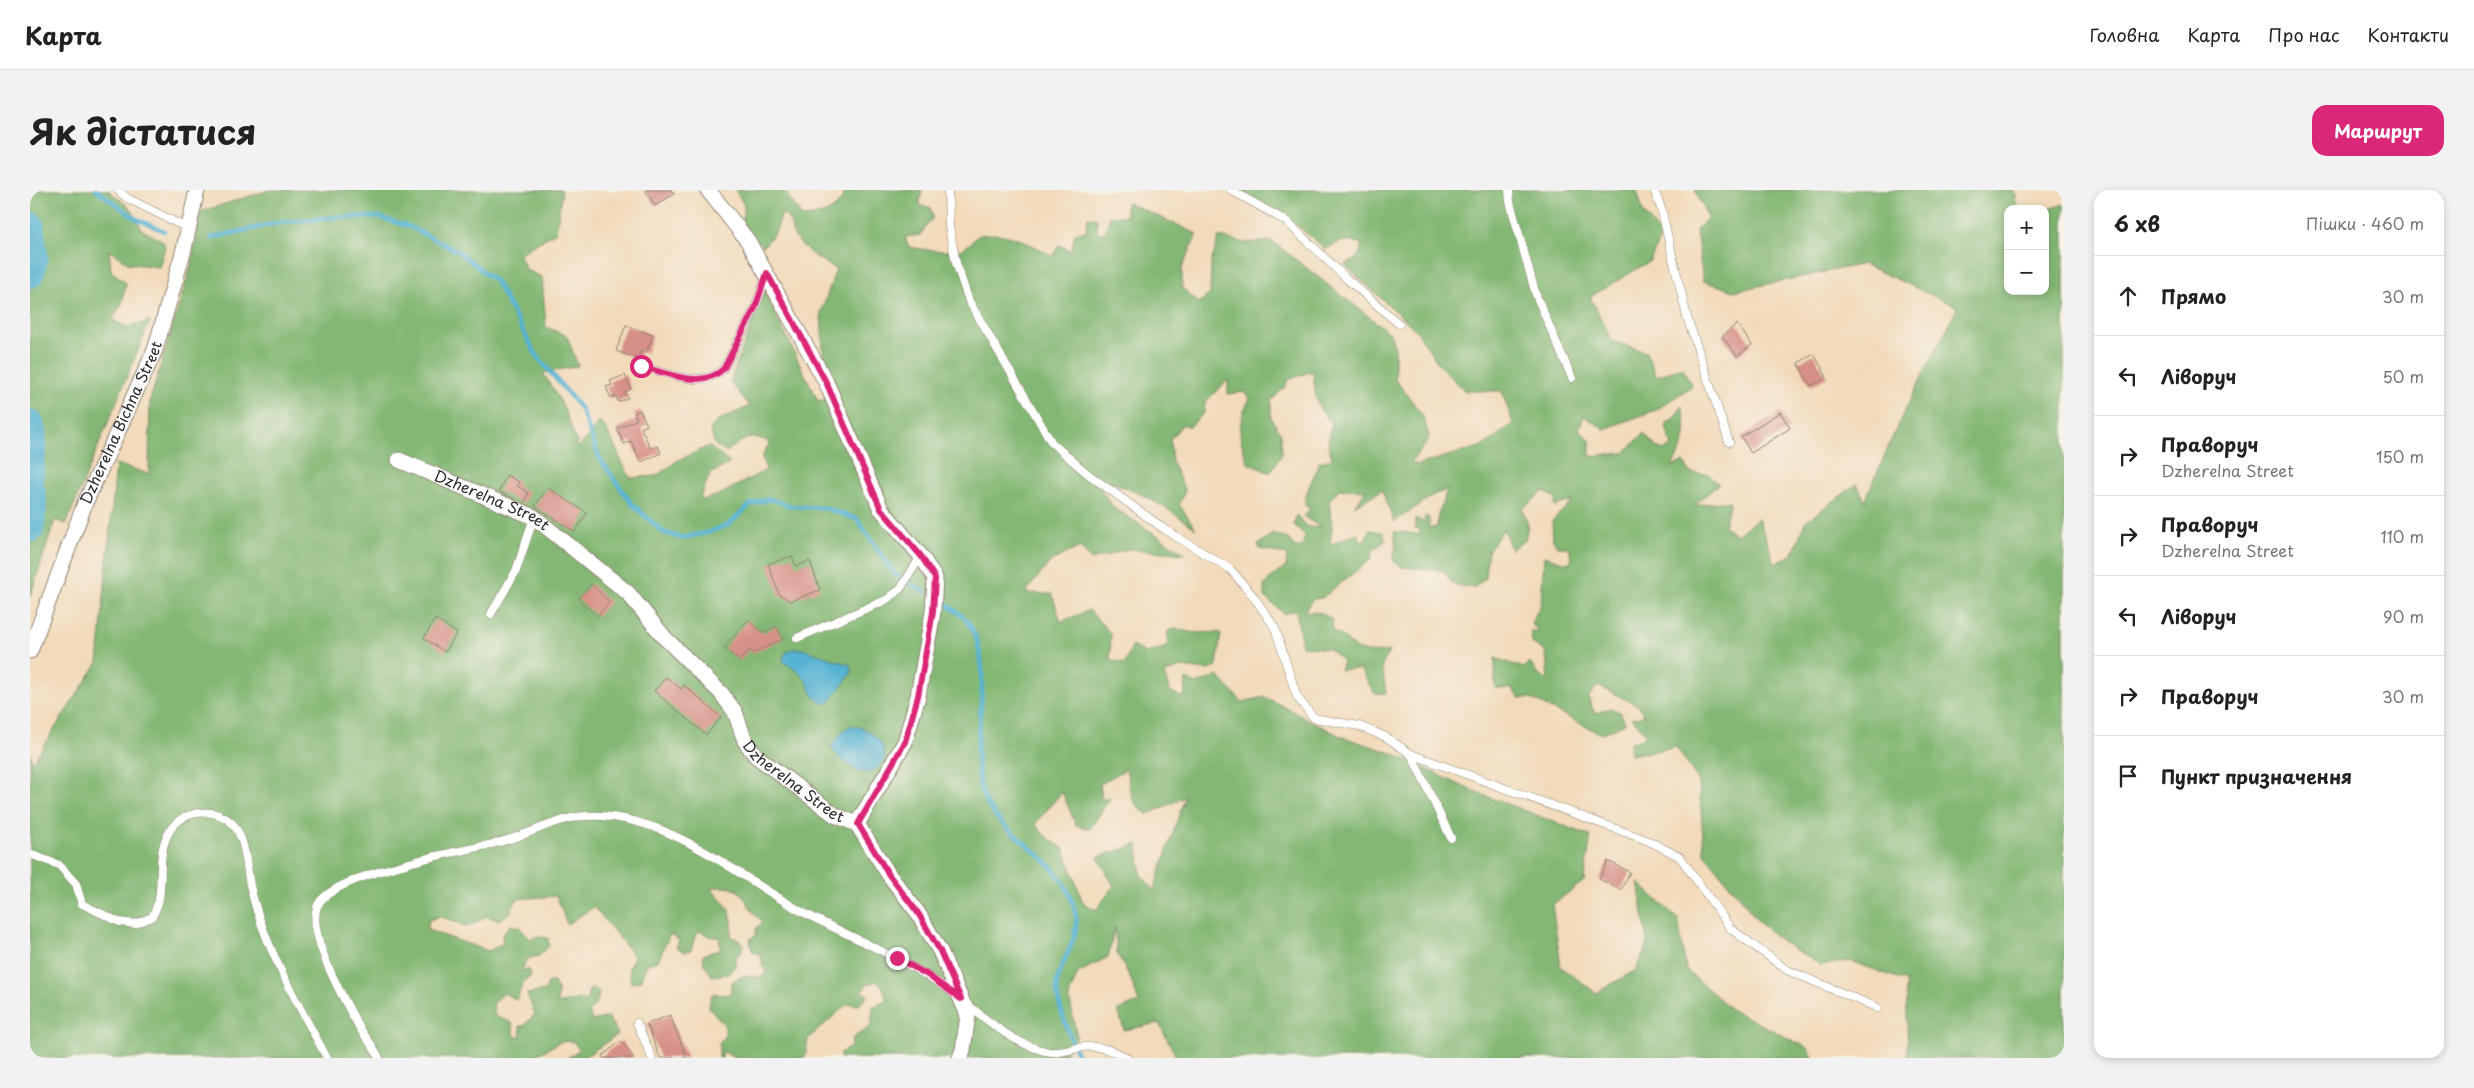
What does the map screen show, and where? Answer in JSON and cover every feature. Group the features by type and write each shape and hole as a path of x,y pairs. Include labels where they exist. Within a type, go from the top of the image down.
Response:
{"street":[{"name":"Dzherelna Bichna Street","path":"30,650 85,503 156,350 197,190"},
{"name":"Dzherelna Street","path":"399,460 534,517 628,593 665,638 722,693 735,712 746,741 756,756 835,816 858,824 905,742 918,696 933,612 935,578 921,556 881,509 826,382 767,273 748,241 708,190"},
{"path":"858,824 889,875 918,913 940,951 968,1015 960,1058"}],"lane":[{"path":"118,190 127,198 188,229"},
{"path":"948,190 949,227 954,254 969,301 1052,443 1088,474 1167,531 1230,570 1254,597 1275,628 1296,697 1314,718 1359,726 1386,737 1411,754 1648,841 1680,857 1731,929 1787,970 1878,1008"},
{"path":"1231,190 1286,221 1347,279 1399,324"},
{"path":"1509,190 1510,202 1536,295 1572,378"},
{"path":"1654,190 1661,208 1687,317 1730,442"},
{"path":"641,366 691,378 708,379 717,376 724,368 755,308 767,273"},
{"path":"491,614 516,571 534,517"},
{"path":"797,638 886,600 901,588 921,556"},
{"path":"1411,754 1450,838"},
{"path":"30,854 59,865 76,884 82,904 119,922 135,924 152,917 159,900 160,866 164,845 169,832 179,820 191,814 210,812 232,824 241,837 254,902 273,950 301,1010 328,1058"},
{"path":"379,1058 358,1026 328,968 315,927 317,907 327,894 383,870 439,855 489,845 585,816 628,818 672,834 806,913 926,974 993,1025 1021,1043 1046,1052 1065,1052 1082,1047 1102,1047 1126,1058"},
{"path":"637,1023 652,1058"}],"green space":[{"path":"30,190 108,190 132,210 142,230 163,241 165,247 159,267 128,263 109,250 111,271 126,283 122,303 112,320 127,327 150,321 66,524 55,520 30,597"},
{"path":"269,190 562,190 556,232 519,254 526,270 542,277 546,327 567,336 578,366 543,373 562,404 579,448 600,421 605,427 630,478 656,476 677,461 709,446 730,463 710,474 700,498 703,500 719,495 766,470 762,457 770,442 756,438 746,439 726,452 715,445 710,429 717,421 750,406 730,382 764,291 818,401 826,399 821,313 836,269 814,255 799,242 793,234 789,220 782,213 776,231 763,247 742,226 744,205 735,190 779,190 786,193 802,217 823,214 834,208 839,204 845,190 922,190 919,206 930,207 933,217 920,235 905,237 909,247 946,251 959,250 965,248 981,235 1000,234 1019,239 1053,257 1059,245 1071,251 1075,234 1086,231 1088,217 1097,219 1097,232 1105,233 1110,216 1126,216 1126,202 1197,234 1182,268 1182,288 1199,303 1210,294 1211,263 1219,237 1246,243 1272,241 1390,333 1395,348 1395,379 1423,416 1429,437 1411,462 1417,465 1483,446 1513,424 1502,391 1465,391 1440,366 1417,331 1345,265 1357,257 1361,243 1341,241 1326,249 1294,223 1239,190 1637,190 1643,212 1661,235 1650,261 1590,297 1612,341 1646,352 1656,376 1683,368 1692,386 1656,410 1604,429 1584,416 1579,429 1590,440 1590,456 1625,453 1644,433 1656,447 1664,450 1672,446 1665,424 1673,419 1682,406 1685,438 1672,466 1684,462 1690,473 1708,474 1719,484 1694,505 1730,501 1724,526 1737,535 1758,518 1775,564 1793,554 1805,522 1857,484 1865,501 1900,420 1958,307 1863,264 1735,291 1703,281 1696,230 1708,218 1695,190 2014,190 2016,205 2004,205 2004,295 2049,295 2049,209 2064,204 2064,1058 1908,1058 1906,981 1850,961 1821,965 1782,942 1760,923 1704,853 1699,781 1676,747 1630,755 1630,742 1640,740 1646,734 1632,718 1644,715 1638,705 1598,686 1588,697 1595,714 1610,708 1620,712 1625,723 1601,734 1530,698 1519,698 1512,689 1495,688 1495,658 1524,668 1530,662 1537,674 1548,680 1546,652 1532,643 1531,630 1537,633 1538,631 1531,623 1541,604 1544,556 1566,563 1572,561 1569,547 1558,547 1553,540 1552,521 1572,501 1554,506 1556,499 1544,491 1522,509 1528,524 1525,540 1511,550 1504,529 1488,551 1485,578 1474,588 1452,584 1446,573 1441,570 1403,567 1393,561 1396,544 1394,532 1419,535 1420,529 1415,528 1415,518 1424,522 1425,516 1429,518 1429,528 1437,527 1438,515 1447,490 1435,494 1394,522 1382,490 1354,506 1366,490 1339,489 1329,501 1332,527 1330,545 1357,533 1363,543 1370,530 1383,532 1386,540 1372,551 1371,559 1322,598 1313,599 1304,611 1322,613 1332,620 1333,632 1343,637 1357,649 1370,652 1389,651 1382,666 1386,693 1375,694 1360,669 1340,670 1343,661 1329,649 1302,646 1296,610 1284,614 1265,597 1264,586 1273,576 1286,567 1287,555 1260,549 1258,545 1273,533 1288,539 1298,549 1303,544 1305,535 1294,525 1296,515 1306,525 1320,527 1304,517 1310,509 1305,505 1305,499 1319,462 1332,459 1328,443 1332,423 1318,405 1313,371 1288,380 1285,387 1271,401 1271,418 1281,434 1282,454 1270,473 1248,463 1242,445 1240,430 1242,416 1250,398 1244,392 1228,394 1228,380 1205,402 1204,413 1190,427 1183,424 1170,439 1172,462 1185,491 1179,504 1196,529 1156,503 1125,487 1113,483 1100,489 1114,508 1186,554 1129,549 1091,560 1080,547 1051,561 1025,593 1052,594 1061,622 1089,610 1111,634 1110,659 1125,664 1132,646 1146,653 1167,647 1168,631 1176,628 1194,633 1221,633 1217,666 1207,670 1180,667 1164,674 1170,692 1184,698 1186,679 1196,684 1218,676 1242,702 1265,697 1340,736 1392,753 1473,791 1591,836 1584,881 1552,905 1561,967 1596,993 1636,970 1648,943 1638,882 1678,919 1686,970 1732,1010 1808,1048 1813,1058 1177,1058 1159,1023 1124,1030 1118,1010 1139,1002 1130,977 1117,954 1115,927 1108,957 1078,973 1069,996 1077,1037 1065,1053 1027,1046 1085,1058 840,1058 840,1053 851,1047 853,1038 871,1026 873,1007 887,1001 883,987 876,981 868,984 861,992 868,995 859,1005 847,1004 808,1039 805,1058 734,1058 723,1051 722,1058 719,1058 719,1043 725,1035 725,1026 709,1007 711,996 714,993 720,995 730,994 732,982 745,976 760,978 767,972 762,966 762,956 752,951 750,938 756,936 756,929 763,921 756,916 739,892 724,887 711,888 729,909 732,920 731,936 744,944 741,952 735,958 736,966 728,974 712,976 704,964 703,955 721,949 719,937 712,937 699,931 695,936 691,950 685,952 676,947 679,940 670,934 658,961 647,964 640,981 631,983 629,967 634,956 594,907 567,924 556,896 517,899 510,913 498,920 487,916 468,927 440,916 429,920 427,930 489,951 503,943 502,935 510,925 519,927 530,939 538,936 548,938 549,946 539,956 526,959 522,972 528,969 531,976 523,982 517,1000 504,993 493,1004 495,1016 512,1023 515,1037 521,1037 520,1026 524,1026 535,1014 527,994 545,991 548,982 554,982 558,990 557,1004 579,999 586,1002 589,990 594,988 599,992 597,1002 589,1011 592,1021 608,1017 618,1034 585,1057 567,1058 579,1050 573,1041 560,1042 536,1055 536,1058 30,1058 30,753 33,762 98,662 116,464 149,474 150,400 191,266 200,212","holes":["1126,769 1131,794 1136,804 1148,814 1185,797 1154,890 1141,875 1138,844 1098,857 1114,886 1096,910 1083,903 1064,849 1044,835 1035,824 1062,792 1076,825 1090,829 1110,798 1102,800 1100,784"]}],"water":[{"path":"794,649 802,649 850,665 852,672 828,704 818,700 803,676 784,662 783,657 787,652"},
{"path":"850,726 856,726 868,731 882,744 885,756 878,767 872,772 861,772 855,769 837,755 831,746 843,731"}],"building":[{"path":"645,190 671,190 674,194 655,206"},
{"path":"1737,324 1752,345 1737,356 1722,336"},
{"path":"626,325 653,335 646,353 641,351 638,359 616,351"},
{"path":"1814,354 1827,377 1811,386 1798,363"},
{"path":"625,375 631,389 625,392 628,398 618,402 616,396 611,398 606,387 612,385 610,381"},
{"path":"640,410 647,425 641,428 651,449 658,446 661,453 641,462 631,441 624,444 617,429 637,419 634,413"},
{"path":"1780,412 1790,428 1751,453 1741,437"},
{"path":"507,475 519,482 517,486 529,493 523,504 499,491"},
{"path":"548,488 587,513 575,532 535,506"},
{"path":"792,556 796,566 810,561 820,590 790,601 779,594 768,564"},
{"path":"591,584 610,602 597,616 578,599"},
{"path":"435,619 457,633 445,652 424,638"},
{"path":"748,620 763,633 776,626 783,639 753,653 749,650 740,661 724,648"},
{"path":"666,677 681,689 684,685 721,717 706,735 654,691"},
{"path":"1608,861 1630,872 1621,890 1599,879"},
{"path":"670,1015 687,1058 660,1058 647,1024"},
{"path":"621,1041 634,1058 603,1058 602,1056"}],"waterway":[{"path":"96,190 135,218 164,231"},
{"path":"211,238 277,223 336,217 378,217 408,226 459,252 496,282 537,356 581,409 600,459 632,504 663,532 681,538 706,533 728,525 751,504 770,499 790,506 825,508 857,519 895,575 925,592"},
{"path":"30,225 34,259 30,274"},
{"path":"30,423 33,440 30,474"},
{"path":"30,485 33,504 30,529"},
{"path":"944,602 967,621 977,640 981,660 982,681 978,748 978,769 981,789 989,806 1000,821 1046,861 1070,895 1076,917 1075,933 1059,974 1057,989 1064,1020 1079,1058"}],"route":[{"path":"641,366 691,378 708,379 717,376 724,368 755,308 767,273 826,382 881,509 921,556 935,578 933,612 918,696 905,742 858,824 889,875 918,913 940,951 961,999 926,974 897,958"}]}
